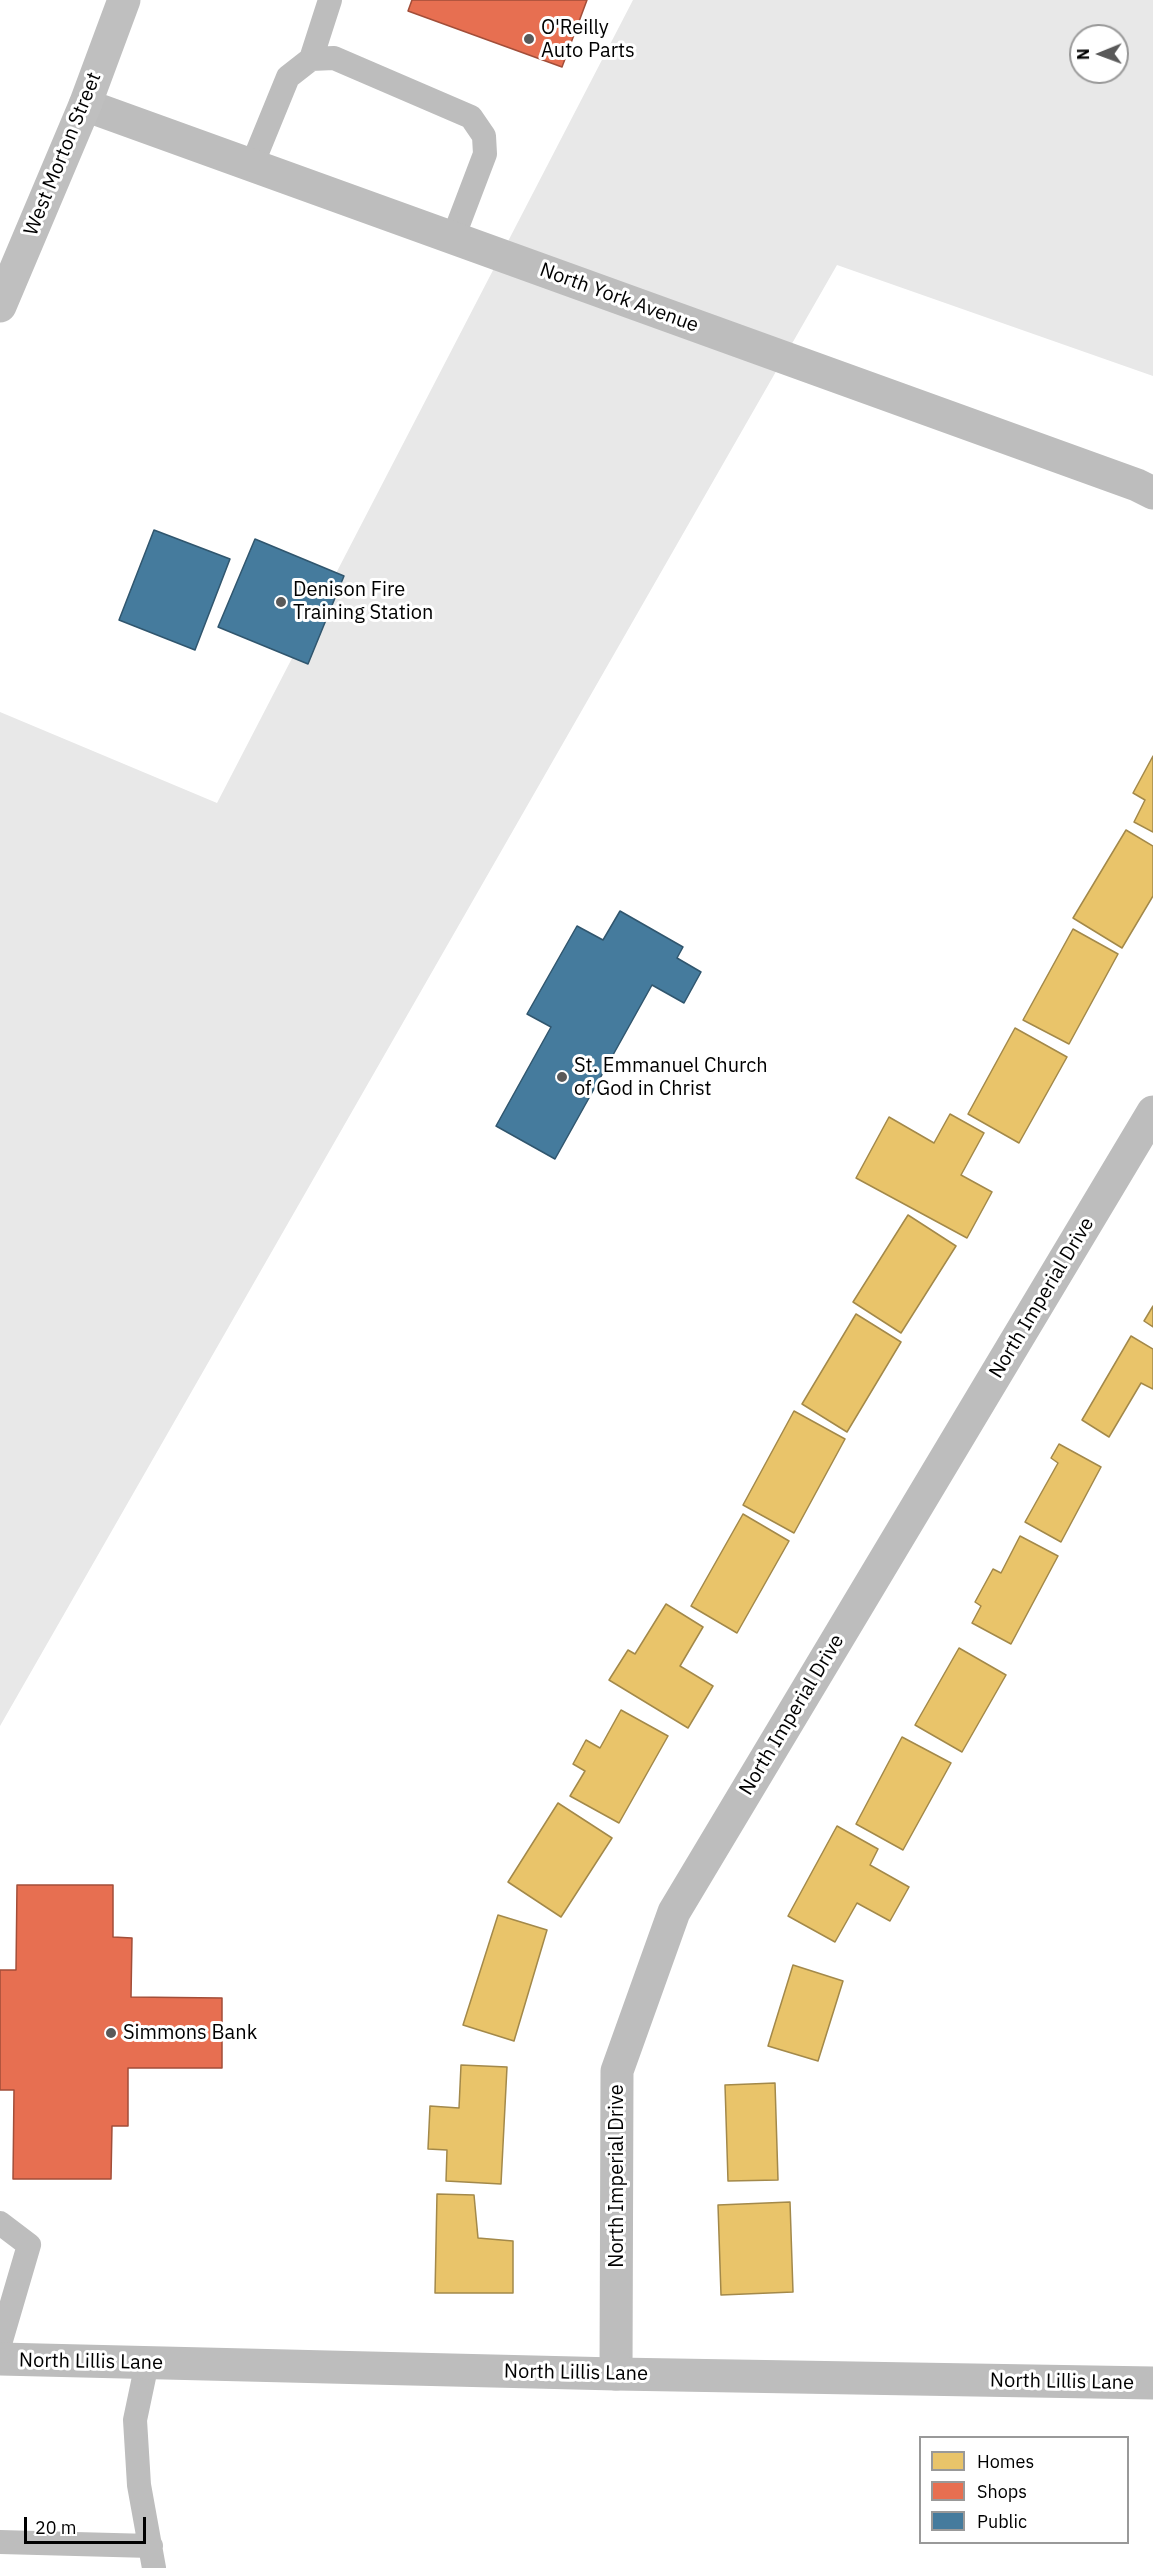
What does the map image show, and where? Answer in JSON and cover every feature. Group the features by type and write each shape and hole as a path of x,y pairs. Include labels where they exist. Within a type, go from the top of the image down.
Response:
{"main road":[{"name":"West Morton Street","path":"0,306 85,105 124,0"}],"street":[{"name":"North York Avenue","path":"85,105 1137,485 1153,493"},
{"name":"North Imperial Drive","path":"616,2374 617,2071 674,1912 1153,1112"},
{"name":"North Lillis Lane","path":"0,2359 616,2374 1153,2383"}],"lane":[{"path":"252,165 288,77 310,59 330,0"},
{"path":"310,59 334,58 471,117 484,135 485,154 453,238"},
{"path":"0,2223 29,2245 0,2344"},
{"path":"0,2542 152,2557 139,2485 135,2420 147,2363"}],"shaded area":[{"path":"633,0 1153,0 1153,376 837,265 0,1726 0,712 217,803"}],"building: Homes":[{"path":"1153,756 1153,832 1134,822 1145,800 1133,793"},
{"path":"1126,830 1153,846 1153,896 1122,948 1073,918"},
{"path":"1073,929 1118,954 1069,1044 1023,1020"},
{"path":"1015,1028 1067,1057 1019,1143 968,1114"},
{"path":"950,1114 984,1133 961,1175 992,1192 967,1238 856,1178 889,1117 934,1143"},
{"path":"908,1215 956,1246 901,1333 853,1302"},
{"path":"1153,1306 1153,1327 1144,1321"},
{"path":"856,1314 901,1342 847,1432 802,1404"},
{"path":"1131,1336 1153,1349 1153,1389 1141,1383 1109,1437 1082,1420"},
{"path":"794,1411 845,1439 794,1533 743,1505"},
{"path":"1059,1444 1101,1467 1061,1542 1025,1522 1058,1463 1051,1458"},
{"path":"743,1514 789,1541 737,1633 691,1606"},
{"path":"1020,1536 1058,1556 1011,1644 972,1623 981,1606 975,1602 993,1569 1001,1573"},
{"path":"666,1604 703,1627 680,1666 713,1686 688,1728 609,1680 628,1650 635,1654"},
{"path":"959,1648 1006,1675 962,1752 915,1725"},
{"path":"621,1710 668,1736 619,1823 570,1796 585,1771 573,1764 586,1740 600,1748"},
{"path":"902,1737 951,1763 903,1850 856,1824"},
{"path":"558,1803 612,1838 561,1917 508,1882"},
{"path":"837,1826 878,1849 870,1865 909,1887 890,1921 857,1903 835,1942 788,1916"},
{"path":"498,1915 547,1930 514,2041 463,2025"},
{"path":"793,1965 843,1981 818,2061 768,2046"},
{"path":"461,2065 507,2067 501,2184 446,2181 447,2150 428,2149 430,2106 459,2108"},
{"path":"775,2083 778,2180 728,2181 725,2085"},
{"path":"437,2194 474,2195 478,2238 513,2241 513,2293 435,2293"},
{"path":"790,2202 793,2292 721,2295 718,2205"}],"building: Shops":[{"name":"O'Reilly Auto Parts","path":"412,0 587,0 562,67 408,11"},
{"name":"Simmons Bank","path":"17,1885 113,1885 113,1937 132,1938 131,1997 222,1998 222,2068 128,2068 128,2126 112,2126 111,2179 13,2179 14,2090 0,2090 0,1970 16,1970"}],"building: Public":[{"path":"154,530 230,559 195,650 119,620"},
{"name":"Denison Fire Training Station","path":"255,539 344,576 308,664 218,627"},
{"name":"St. Emmanuel Church of God in Christ","path":"620,911 683,947 677,958 701,972 684,1003 652,985 555,1159 496,1126 551,1027 527,1014 577,926 603,940"}],"place":[{"name":"O'Reilly Auto Parts","path":"529,39"},
{"name":"Denison Fire Training Station","path":"281,602"},
{"name":"St. Emmanuel Church of God in Christ","path":"562,1077"},
{"name":"Simmons Bank","path":"111,2033"}]}
